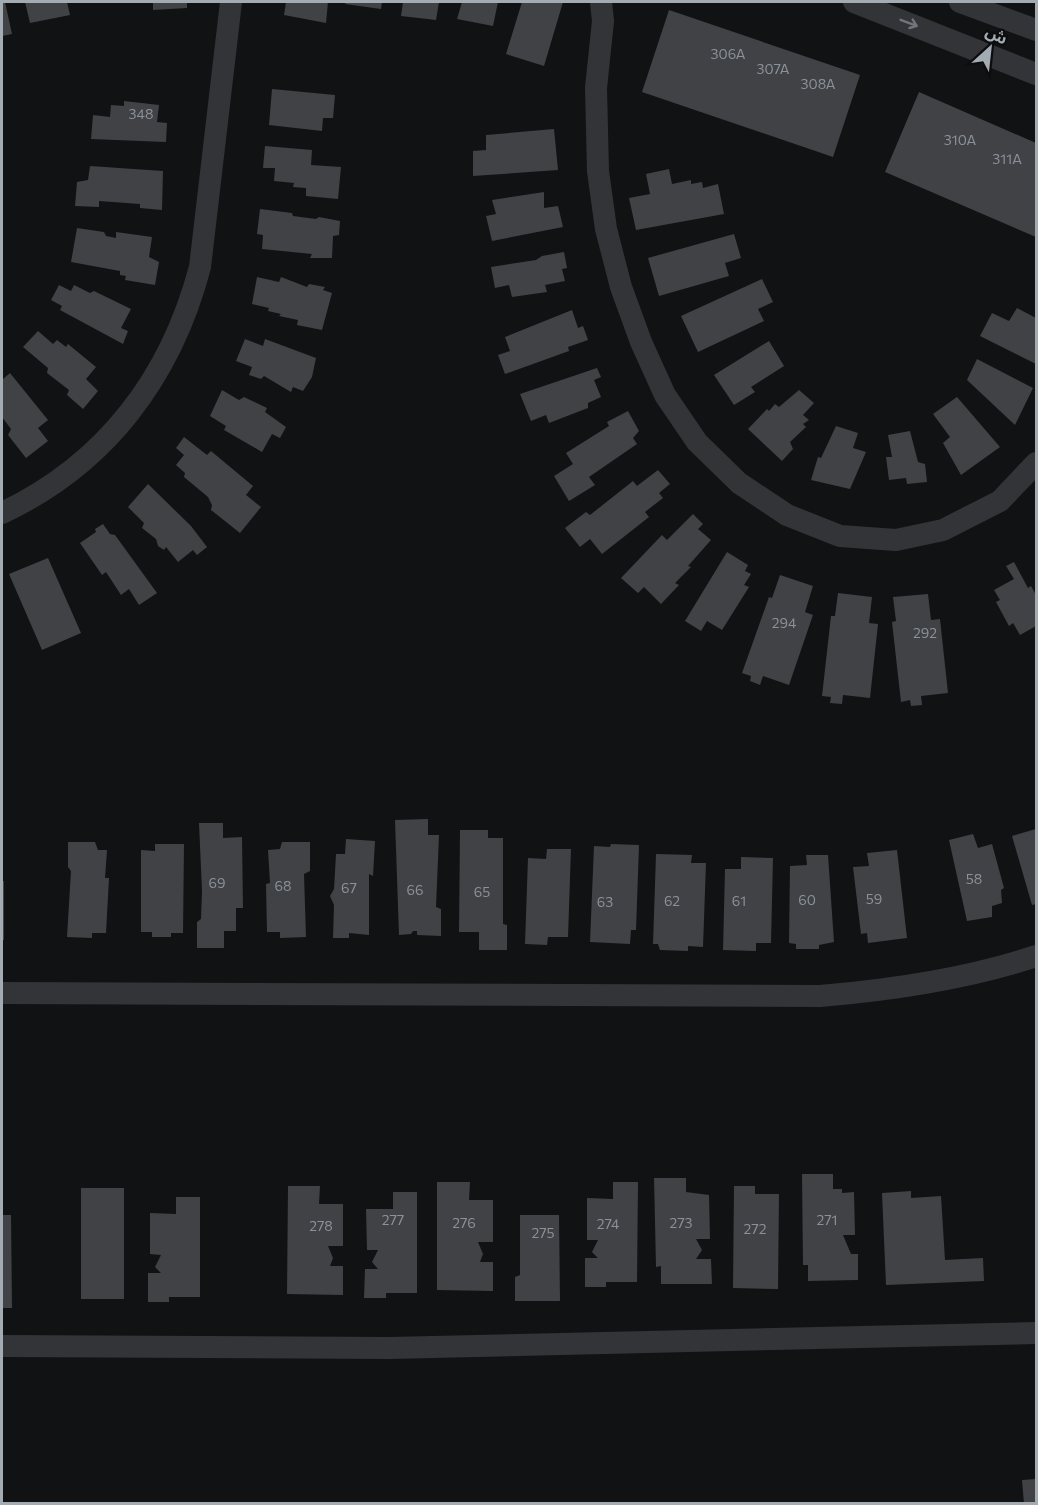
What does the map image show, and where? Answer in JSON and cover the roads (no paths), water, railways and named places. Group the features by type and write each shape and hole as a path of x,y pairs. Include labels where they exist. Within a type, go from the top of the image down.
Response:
{"street":[{"path":"2,513 57,482 87,458 116,430 146,393 170,353 189,310 200,267 231,2"},
{"path":"619,2 602,11 596,88 598,171 606,229 621,287 641,342 665,395 697,442 739,483 787,515 840,536 896,540 943,530 1000,501 1036,463"},
{"path":"858,2 1036,74"},
{"path":"960,2 1031,24"},
{"path":"2,993 820,996 885,991 1012,964 1036,956"},
{"path":"2,1346 389,1348 1036,1333"}]}
